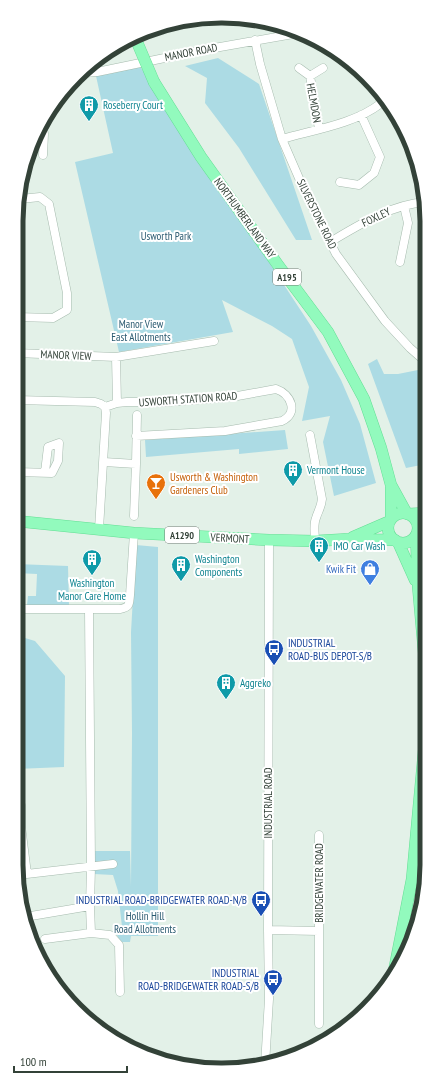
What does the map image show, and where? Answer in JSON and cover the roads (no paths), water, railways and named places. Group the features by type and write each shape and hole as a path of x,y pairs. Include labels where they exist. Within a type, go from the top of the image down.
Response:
{"main road":[{"name":"NORTHUMBERLAND WAY","path":"137,42 154,82 201,158 328,332 364,399 381,448 391,486 391,520"},
{"name":"NORTHUMBERLAND WAY","path":"391,486 407,514"},
{"path":"391,520 398,514 420,513"},
{"name":"A195","path":"407,514 415,520 420,532 418,586 420,608"},
{"name":"VERMONT","path":"349,539 391,520"},
{"name":"A195","path":"391,520 388,525 389,533 396,541 418,586"},
{"name":"VERMONT","path":"23,523 134,533 269,540 314,541 349,539 396,541"},
{"path":"396,541 410,541 420,532"},
{"name":"A195","path":"397,958 412,879 420,793"}],"street":[{"name":"MANOR ROAD","path":"90,73 286,34"},
{"name":"SILVERSTONE ROAD","path":"255,40 260,64 282,139 305,192 336,254 385,321 420,357"},
{"name":"HELMDON","path":"299,68 310,76 319,129"},
{"name":"HELMDON","path":"310,76 323,68"},
{"name":"HELMDON","path":"282,139 345,122 361,115 380,104 380,102"},
{"path":"340,182 359,184 374,173 380,157 361,115"},
{"path":"43,156 44,133"},
{"path":"23,317 53,318 67,310 67,293 49,204 40,197 25,199"},
{"name":"FOXLEY","path":"330,242 373,218 404,206 419,203"},
{"path":"400,262 408,223 404,206"},
{"name":"MANOR VIEW","path":"23,353 116,357 214,341"},
{"path":"116,357 117,403"},
{"name":"USWORTH STATION ROAD","path":"105,407 117,403 214,399 243,396 276,389 287,395 292,407 288,418 282,421 225,431 136,436"},
{"path":"23,400 95,402 105,407 104,462 99,530"},
{"path":"134,516 137,415"},
{"path":"310,435 322,499 314,525 314,541"},
{"path":"104,462 136,464"},
{"path":"23,472 45,472"},
{"path":"23,609 127,608 129,604 134,533"},
{"name":"INDUSTRIAL ROAD","path":"265,1058 269,999 269,540"},
{"path":"89,609 91,933"},
{"name":"BRIDGEWATER ROAD","path":"319,835 319,1024"},
{"path":"23,842 27,874"},
{"path":"23,874 113,864"},
{"path":"30,916 90,906"},
{"name":"BRIDGEWATER ROAD","path":"268,930 319,931"},
{"path":"45,939 91,933 110,936 120,945 120,992"}],"place":[{"name":"Roseberry Court","path":"89,122"},
{"name":"Vermont House","path":"293,487"},
{"name":"Usworth & Washington Gardeners Club","path":"156,500"},
{"name":"IMO Car Wash","path":"319,563"},
{"name":"Washington Manor Care Home","path":"92,576"},
{"name":"Washington Components","path":"181,582"},
{"name":"Kwik Fit","path":"370,586"},
{"name":"INDUSTRIAL ROAD-BUS DEPOT-S/B","path":"274,666"},
{"name":"Aggreko","path":"226,700"},
{"name":"INDUSTRIAL ROAD-BRIDGEWATER ROAD-N/B","path":"261,917"},
{"name":"INDUSTRIAL ROAD-BRIDGEWATER ROAD-S/B","path":"273,996"}],"park label":[{"name":"Usworth Park","path":"166,236"},
{"name":"Manor View East Allotments","path":"141,330"},
{"name":"Hollin Hill Road Allotments","path":"145,922"}]}
